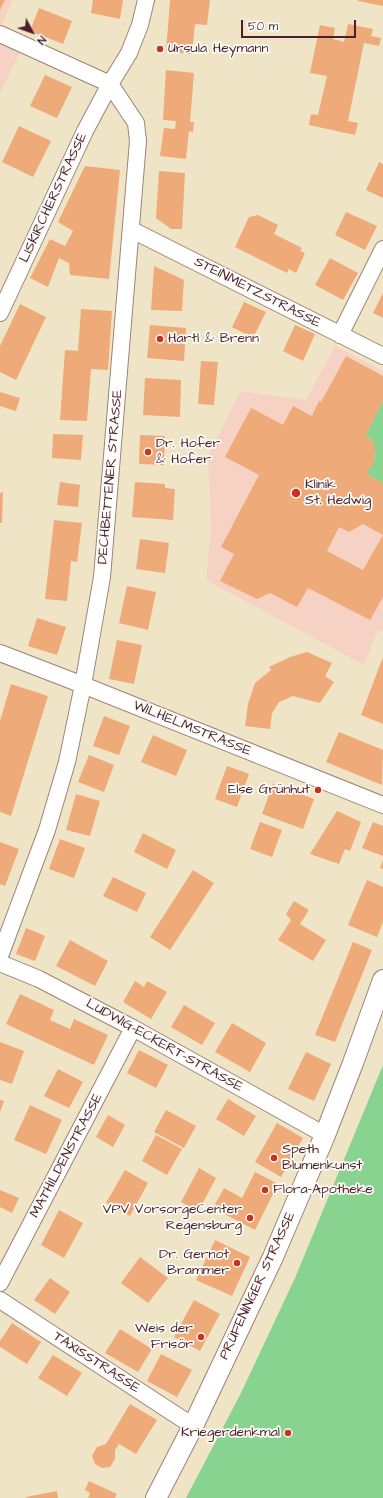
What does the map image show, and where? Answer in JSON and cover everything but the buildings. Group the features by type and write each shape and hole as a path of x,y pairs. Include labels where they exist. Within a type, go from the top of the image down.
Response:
{"street":[{"path":"0,34 110,84 129,53 140,25 146,0"},
{"name":"DECHBETTENER STRASSE","path":"0,956 47,830 67,762 83,685 102,577 132,230 138,141 136,123 110,84"},
{"name":"LISKIRCHERSTRASSE","path":"0,313 84,131 110,84"},
{"name":"STEINMETZSTRASSE","path":"132,230 383,356"},
{"path":"340,335 383,249"},
{"name":"WILHELMSTRASSE","path":"0,653 383,805"},
{"name":"LUDWIG-ECKERT-STRASSE","path":"0,963 39,979 134,1028 325,1135"},
{"name":"PRÜFENINGER STRASSE","path":"156,1498 193,1426 273,1257 325,1135 383,980"},
{"name":"MATHILDENSTRASSE","path":"0,1283 134,1028"},
{"name":"TAXISSTRASSE","path":"0,1300 193,1426"}],"shaded area":[{"path":"0,0 13,0 0,28"},
{"path":"0,44 20,52 0,94"},
{"name":"Klinik St. Hedwig","path":"335,346 383,371 383,631 378,630 364,665 206,580 211,529 208,456 240,391 306,400"}],"green space":[{"path":"383,401 383,483 366,474 374,462 375,448 371,439 365,436"},
{"path":"383,1065 383,1498 186,1498 240,1395 295,1278"}],"place":[{"name":"Ursula Heymann","path":"160,49"},
{"name":"Hartl & Brenn","path":"160,339"},
{"name":"Dr. Hofer & Hofer","path":"148,452"},
{"name":"Klinik St. Hedwig","path":"296,493"},
{"name":"Else Grünhut","path":"318,790"},
{"name":"Speth Blumenkunst","path":"274,1158"},
{"name":"Flora-Apotheke","path":"265,1190"},
{"name":"VPV VorsorgeCenter Regensburg","path":"250,1218"},
{"name":"Dr. Gernot Brammer","path":"237,1263"},
{"name":"Weis der Frisör","path":"201,1337"},
{"name":"Kriegerdenkmal","path":"288,1433"}]}
